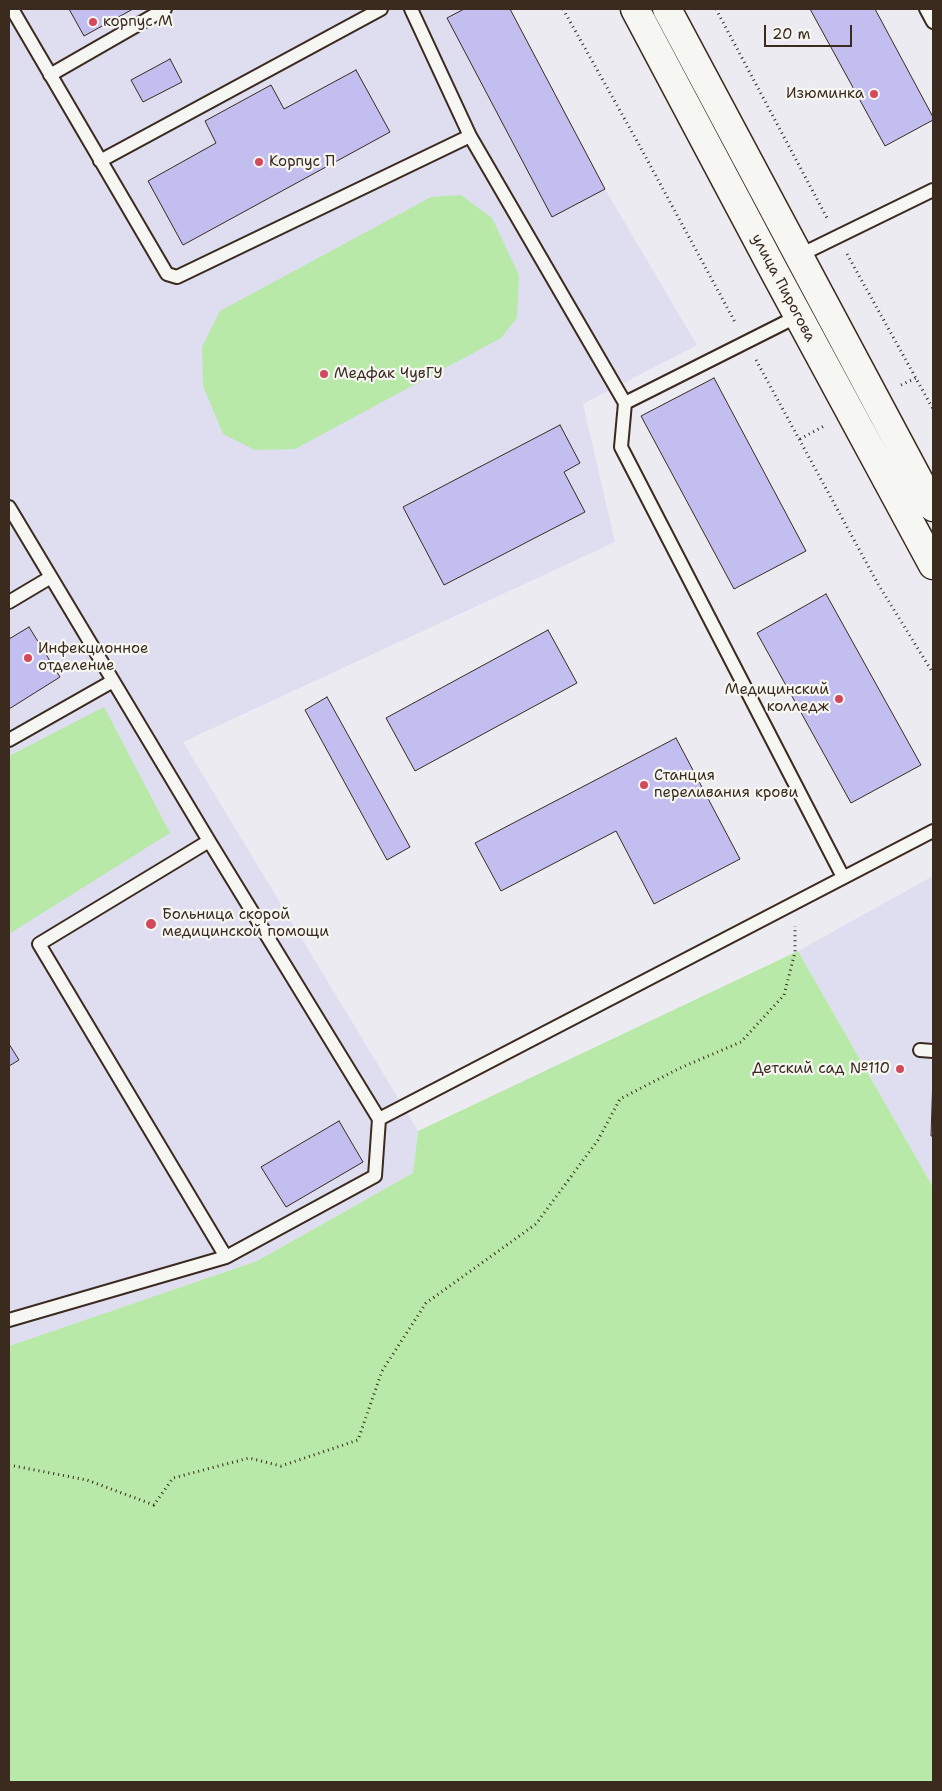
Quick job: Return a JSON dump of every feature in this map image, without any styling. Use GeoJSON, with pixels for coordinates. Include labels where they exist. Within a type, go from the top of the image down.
{"type":"FeatureCollection","features":[{"type":"Feature","properties":{"kind":"main road","name":"улица Пирогова"},"geometry":{"type":"LineString","coordinates":[[635,9],[933,565]]}},
{"type":"Feature","properties":{"kind":"main road","name":"улица Пирогова"},"geometry":{"type":"LineString","coordinates":[[667,9],[933,507]]}},
{"type":"Feature","properties":{"kind":"main road"},"geometry":{"type":"LineString","coordinates":[[773,269],[798,256]]}},
{"type":"Feature","properties":{"kind":"main road"},"geometry":{"type":"LineString","coordinates":[[798,316],[823,302]]}},
{"type":"Feature","properties":{"kind":"lane"},"geometry":{"type":"LineString","coordinates":[[12,9],[167,274],[177,277],[470,136]]}},
{"type":"Feature","properties":{"kind":"lane"},"geometry":{"type":"LineString","coordinates":[[50,75],[165,9]]}},
{"type":"Feature","properties":{"kind":"lane"},"geometry":{"type":"LineString","coordinates":[[100,161],[381,9]]}},
{"type":"Feature","properties":{"kind":"lane"},"geometry":{"type":"LineString","coordinates":[[411,9],[470,136],[625,402],[621,447],[843,877]]}},
{"type":"Feature","properties":{"kind":"lane"},"geometry":{"type":"LineString","coordinates":[[926,9],[933,22]]}},
{"type":"Feature","properties":{"kind":"lane"},"geometry":{"type":"LineString","coordinates":[[798,256],[933,190]]}},
{"type":"Feature","properties":{"kind":"lane"},"geometry":{"type":"LineString","coordinates":[[625,402],[798,316]]}},
{"type":"Feature","properties":{"kind":"lane"},"geometry":{"type":"LineString","coordinates":[[9,507],[209,841],[379,1118],[375,1176],[226,1257],[9,1320]]}},
{"type":"Feature","properties":{"kind":"lane"},"geometry":{"type":"LineString","coordinates":[[9,602],[51,577]]}},
{"type":"Feature","properties":{"kind":"lane"},"geometry":{"type":"LineString","coordinates":[[9,740],[113,681]]}},
{"type":"Feature","properties":{"kind":"lane"},"geometry":{"type":"LineString","coordinates":[[379,1118],[933,831]]}},
{"type":"Feature","properties":{"kind":"lane"},"geometry":{"type":"LineString","coordinates":[[209,841],[39,944],[226,1257]]}},
{"type":"Feature","properties":{"kind":"path"},"geometry":{"type":"LineString","coordinates":[[716,9],[837,236],[933,409]]}},
{"type":"Feature","properties":{"kind":"path"},"geometry":{"type":"LineString","coordinates":[[899,386],[916,378]]}},
{"type":"Feature","properties":{"kind":"path"},"geometry":{"type":"LineString","coordinates":[[800,439],[829,424]]}},
{"type":"Feature","properties":{"kind":"path"},"geometry":{"type":"LineString","coordinates":[[9,1465],[87,1480],[154,1505],[174,1478],[249,1458],[281,1466],[358,1440],[382,1371],[426,1303],[536,1224],[598,1140],[620,1099],[680,1068],[740,1042],[784,996],[795,952],[795,902]]}},
{"type":"Feature","properties":{"kind":"shaded area","name":"Медфак ЧувГУ"},"geometry":{"type":"Polygon","coordinates":[[[9,9],[510,9],[605,189],[697,345],[583,404],[615,542],[183,742],[418,1131],[413,1173],[257,1261],[9,1346],[9,9]]]}},
{"type":"Feature","properties":{"kind":"shaded area","name":"Детский сад №110"},"geometry":{"type":"Polygon","coordinates":[[[933,876],[933,1187],[798,951],[933,876]]]}},
{"type":"Feature","properties":{"kind":"green space"},"geometry":{"type":"Polygon","coordinates":[[[461,195],[492,218],[519,275],[517,318],[501,338],[295,449],[255,450],[223,434],[203,386],[202,347],[220,311],[431,197],[461,195]]]}},
{"type":"Feature","properties":{"kind":"green space"},"geometry":{"type":"Polygon","coordinates":[[[104,707],[170,833],[9,934],[9,756],[104,707]]]}},
{"type":"Feature","properties":{"kind":"green space"},"geometry":{"type":"Polygon","coordinates":[[[798,951],[933,1187],[933,1782],[9,1782],[9,1346],[257,1261],[413,1173],[418,1131],[798,951]]]}},
{"type":"Feature","properties":{"kind":"building","name":"корпус М"},"geometry":{"type":"Polygon","coordinates":[[[69,9],[133,9],[84,36],[69,9]]]}},
{"type":"Feature","properties":{"kind":"building"},"geometry":{"type":"Polygon","coordinates":[[[464,9],[510,9],[605,189],[552,217],[447,18],[464,9]]]}},
{"type":"Feature","properties":{"kind":"building"},"geometry":{"type":"Polygon","coordinates":[[[810,9],[875,9],[933,120],[885,146],[810,9]]]}},
{"type":"Feature","properties":{"kind":"building"},"geometry":{"type":"Polygon","coordinates":[[[170,59],[182,82],[143,102],[131,80],[170,59]]]}},
{"type":"Feature","properties":{"kind":"building","name":"Корпус П"},"geometry":{"type":"Polygon","coordinates":[[[356,70],[390,132],[183,245],[148,181],[216,143],[205,121],[271,85],[284,109],[356,70]]]}},
{"type":"Feature","properties":{"kind":"building"},"geometry":{"type":"Polygon","coordinates":[[[714,378],[806,551],[734,589],[641,416],[714,378]]]}},
{"type":"Feature","properties":{"kind":"building"},"geometry":{"type":"Polygon","coordinates":[[[560,425],[580,463],[564,472],[585,512],[444,585],[403,507],[560,425]]]}},
{"type":"Feature","properties":{"kind":"building","name":"Медицинский колледж"},"geometry":{"type":"Polygon","coordinates":[[[826,594],[921,765],[851,803],[757,633],[826,594]]]}},
{"type":"Feature","properties":{"kind":"building","name":"Инфекционное отделение"},"geometry":{"type":"Polygon","coordinates":[[[29,627],[60,677],[9,709],[9,639],[29,627]]]}},
{"type":"Feature","properties":{"kind":"building"},"geometry":{"type":"Polygon","coordinates":[[[548,630],[577,683],[415,771],[386,718],[548,630]]]}},
{"type":"Feature","properties":{"kind":"building"},"geometry":{"type":"Polygon","coordinates":[[[327,697],[410,847],[387,860],[305,710],[327,697]]]}},
{"type":"Feature","properties":{"kind":"building","name":"Станция переливания крови"},"geometry":{"type":"Polygon","coordinates":[[[676,738],[740,859],[654,904],[616,831],[501,891],[475,843],[676,738]]]}},
{"type":"Feature","properties":{"kind":"building"},"geometry":{"type":"Polygon","coordinates":[[[9,1044],[19,1060],[9,1066],[9,1044]]]}},
{"type":"Feature","properties":{"kind":"building"},"geometry":{"type":"Polygon","coordinates":[[[933,1076],[933,1136],[931,1136],[933,1076]]]}},
{"type":"Feature","properties":{"kind":"building"},"geometry":{"type":"Polygon","coordinates":[[[339,1121],[363,1162],[286,1207],[261,1167],[339,1121]]]}},
{"type":"Feature","properties":{"kind":"place","name":"корпус М"},"geometry":{"type":"Point","coordinates":[93,22]}},
{"type":"Feature","properties":{"kind":"place","name":"Изюминка"},"geometry":{"type":"Point","coordinates":[874,94]}},
{"type":"Feature","properties":{"kind":"place","name":"Корпус П"},"geometry":{"type":"Point","coordinates":[259,162]}},
{"type":"Feature","properties":{"kind":"place","name":"Медфак ЧувГУ"},"geometry":{"type":"Point","coordinates":[324,374]}},
{"type":"Feature","properties":{"kind":"place","name":"Инфекционное отделение"},"geometry":{"type":"Point","coordinates":[28,658]}},
{"type":"Feature","properties":{"kind":"place","name":"Медицинский колледж"},"geometry":{"type":"Point","coordinates":[839,699]}},
{"type":"Feature","properties":{"kind":"place","name":"Станция переливания крови"},"geometry":{"type":"Point","coordinates":[644,785]}},
{"type":"Feature","properties":{"kind":"place","name":"Больница скорой медицинской помощи"},"geometry":{"type":"Point","coordinates":[151,924]}},
{"type":"Feature","properties":{"kind":"place","name":"Детский сад №110"},"geometry":{"type":"Point","coordinates":[900,1069]}}]}
